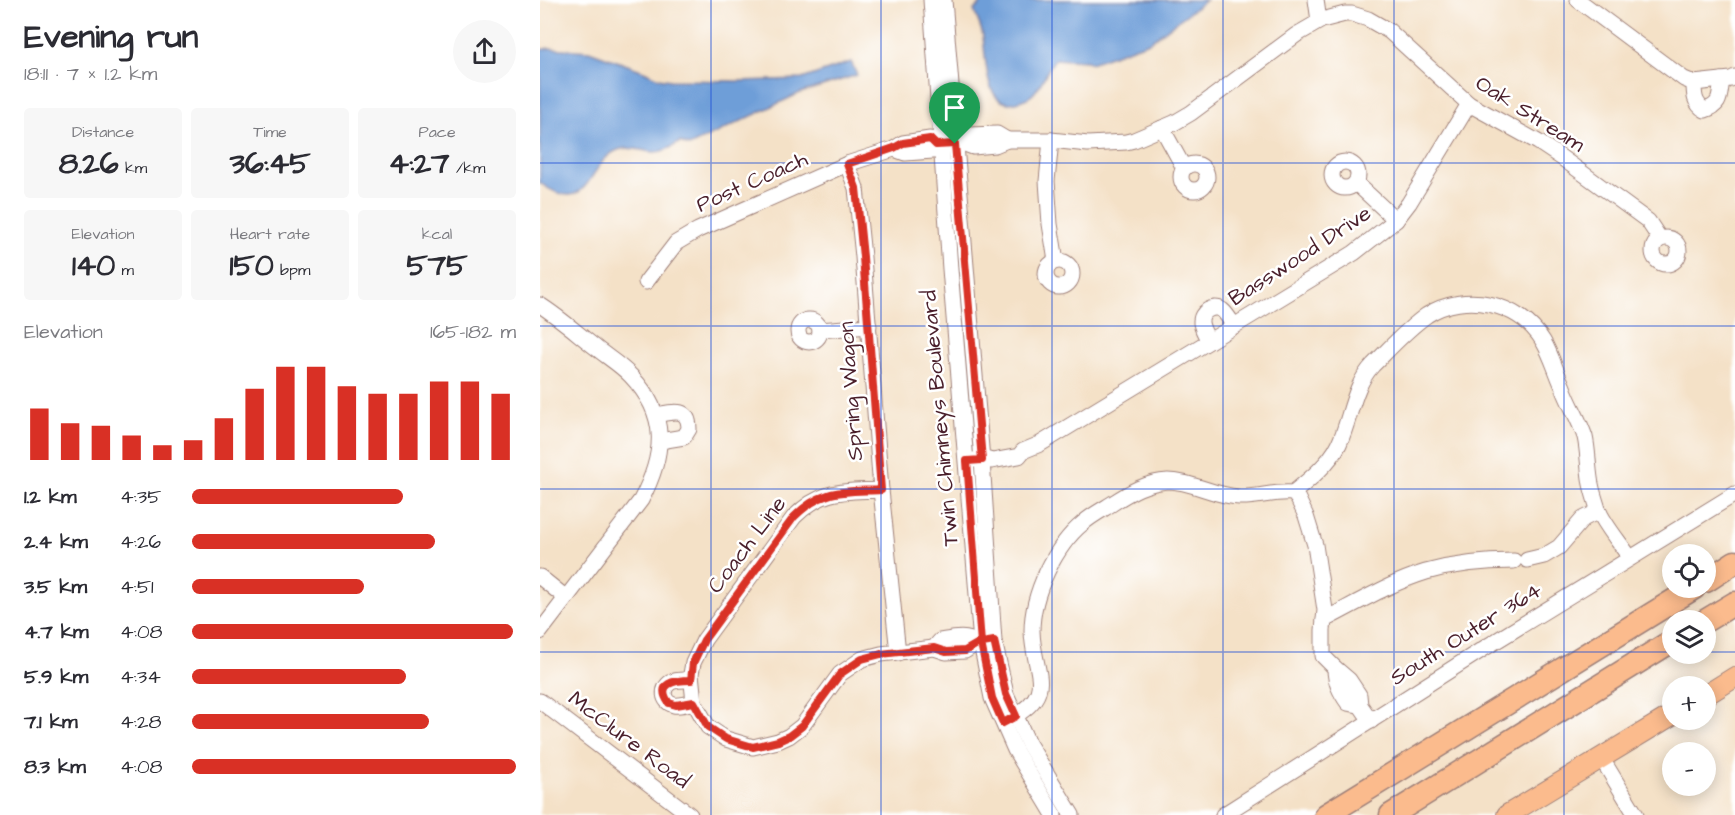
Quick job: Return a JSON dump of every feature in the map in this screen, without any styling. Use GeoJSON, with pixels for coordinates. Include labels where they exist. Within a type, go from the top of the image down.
{"type":"FeatureCollection","features":[{"type":"Feature","properties":{"kind":"highway"},"geometry":{"type":"LineString","coordinates":[[1716,574],[1735,562]]}},
{"type":"Feature","properties":{"kind":"highway"},"geometry":{"type":"LineString","coordinates":[[1326,815],[1678,598]]}},
{"type":"Feature","properties":{"kind":"highway"},"geometry":{"type":"LineString","coordinates":[[1716,614],[1735,603]]}},
{"type":"Feature","properties":{"kind":"highway"},"geometry":{"type":"LineString","coordinates":[[1391,815],[1662,647]]}},
{"type":"Feature","properties":{"kind":"main road"},"geometry":{"type":"LineString","coordinates":[[1716,689],[1735,677]]}},
{"type":"Feature","properties":{"kind":"main road"},"geometry":{"type":"LineString","coordinates":[[1507,815],[1662,721]]}},
{"type":"Feature","properties":{"kind":"street","name":"Twin Chimneys Boulevard"},"geometry":{"type":"LineString","coordinates":[[931,0],[948,144],[978,460],[984,642],[992,698],[1028,743],[1072,815]]}},
{"type":"Feature","properties":{"kind":"street","name":"Twin Chimneys Boulevard"},"geometry":{"type":"LineString","coordinates":[[944,0],[948,144]]}},
{"type":"Feature","properties":{"kind":"street"},"geometry":{"type":"LineString","coordinates":[[1316,0],[1319,21]]}},
{"type":"Feature","properties":{"kind":"street"},"geometry":{"type":"LineString","coordinates":[[1578,0],[1684,79],[1694,83],[1728,79]]}},
{"type":"Feature","properties":{"kind":"street","name":"Oak Stream"},"geometry":{"type":"LineString","coordinates":[[948,144],[970,135],[997,134],[1007,140],[1051,140],[1088,144],[1134,140],[1191,113],[1296,35],[1343,7],[1352,14],[1368,19],[1389,31],[1469,104],[1562,158],[1648,221],[1660,239]]}},
{"type":"Feature","properties":{"kind":"street"},"geometry":{"type":"LineString","coordinates":[[1694,83],[1696,104],[1705,110],[1714,107],[1718,102],[1728,79]]}},
{"type":"Feature","properties":{"kind":"street","name":"Basswood Drive"},"geometry":{"type":"LineString","coordinates":[[978,460],[992,461],[1019,456],[1023,451],[1041,444],[1354,253],[1396,220],[1409,203],[1469,104]]}},
{"type":"Feature","properties":{"kind":"street"},"geometry":{"type":"LineString","coordinates":[[1162,128],[1184,168]]}},
{"type":"Feature","properties":{"kind":"street"},"geometry":{"type":"LineString","coordinates":[[1051,140],[1047,181],[1050,224],[1056,261]]}},
{"type":"Feature","properties":{"kind":"street","name":"Post Coach"},"geometry":{"type":"LineString","coordinates":[[646,282],[676,243],[698,230],[847,164],[894,148],[905,153],[924,152],[933,151],[948,144]]}},
{"type":"Feature","properties":{"kind":"street","name":"Spring Wagon"},"geometry":{"type":"LineString","coordinates":[[847,164],[856,188],[881,490],[898,653]]}},
{"type":"Feature","properties":{"kind":"street"},"geometry":{"type":"LineString","coordinates":[[1356,183],[1396,220]]}},
{"type":"Feature","properties":{"kind":"street"},"geometry":{"type":"LineString","coordinates":[[1293,493],[1325,464],[1338,446],[1358,387],[1370,368],[1400,338],[1427,315],[1448,305],[1478,302],[1490,304],[1514,312],[1529,325],[1541,339],[1551,357],[1586,440],[1590,482],[1599,511],[1630,558]]}},
{"type":"Feature","properties":{"kind":"street"},"geometry":{"type":"LineString","coordinates":[[540,305],[631,375],[645,394],[656,416],[660,441],[656,465],[641,500],[540,632]]}},
{"type":"Feature","properties":{"kind":"street","name":"Basswood Drive"},"geometry":{"type":"LineString","coordinates":[[1209,341],[1201,322],[1206,310],[1220,308],[1234,326]]}},
{"type":"Feature","properties":{"kind":"street"},"geometry":{"type":"LineString","coordinates":[[820,330],[869,326]]}},
{"type":"Feature","properties":{"kind":"street"},"geometry":{"type":"LineString","coordinates":[[656,416],[679,412],[688,419],[689,429],[684,437],[660,441]]}},
{"type":"Feature","properties":{"kind":"street"},"geometry":{"type":"LineString","coordinates":[[1010,719],[1030,705],[1036,699],[1039,691],[1041,682],[1032,630],[1037,598],[1051,563],[1062,544],[1083,522],[1140,487],[1168,481],[1184,483],[1233,497],[1252,498],[1284,492],[1293,493],[1298,498],[1315,545],[1325,610],[1323,656],[1335,668],[1335,680],[1341,694],[1348,703],[1360,705],[1371,721]]}},
{"type":"Feature","properties":{"kind":"street","name":"Coach Line"},"geometry":{"type":"LineString","coordinates":[[881,490],[827,494],[813,500],[800,511],[704,640],[693,663],[691,680],[694,702],[708,727],[726,739],[753,747],[778,741],[802,726],[840,674],[862,659],[881,654],[934,648],[940,641],[964,638],[984,642]]}},
{"type":"Feature","properties":{"kind":"street","name":"South Outer 364"},"geometry":{"type":"LineString","coordinates":[[1223,815],[1483,649],[1735,494]]}},
{"type":"Feature","properties":{"kind":"street"},"geometry":{"type":"LineString","coordinates":[[1324,620],[1389,586],[1424,573],[1480,561],[1521,560],[1544,556],[1559,547],[1583,519],[1599,511]]}},
{"type":"Feature","properties":{"kind":"street"},"geometry":{"type":"LineString","coordinates":[[540,577],[566,597]]}},
{"type":"Feature","properties":{"kind":"street"},"geometry":{"type":"LineString","coordinates":[[691,680],[672,681],[665,687],[664,694],[666,700],[672,704],[682,705],[694,702]]}},
{"type":"Feature","properties":{"kind":"street","name":"McClure Road"},"geometry":{"type":"LineString","coordinates":[[540,701],[690,815]]}},
{"type":"Feature","properties":{"kind":"street","name":"Twin Chimneys Boulevard"},"geometry":{"type":"LineString","coordinates":[[1010,719],[1015,750],[1054,815]]}},
{"type":"Feature","properties":{"kind":"street"},"geometry":{"type":"LineString","coordinates":[[1602,759],[1636,815]]}},
{"type":"Feature","properties":{"kind":"water"},"geometry":{"type":"Polygon","coordinates":[[[982,0],[1206,0],[1149,42],[1091,63],[1055,59],[1031,96],[1016,102],[1005,102],[997,98],[988,78],[982,32],[974,10],[982,0]]]}},
{"type":"Feature","properties":{"kind":"water"},"geometry":{"type":"Polygon","coordinates":[[[549,48],[589,51],[659,78],[671,80],[802,79],[851,62],[857,75],[800,93],[689,146],[680,142],[665,150],[654,152],[630,148],[621,149],[601,163],[580,191],[570,195],[557,193],[540,183],[540,50],[549,48]]]}},
{"type":"Feature","properties":{"kind":"route"},"geometry":{"type":"LineString","coordinates":[[955,144],[936,145],[930,139],[903,143],[847,164],[856,188],[881,490],[827,494],[805,505],[704,640],[693,663],[691,680],[672,681],[665,687],[664,694],[669,703],[682,705],[694,702],[708,727],[726,739],[753,747],[789,736],[802,726],[840,674],[862,659],[881,654],[934,648],[946,652],[965,651],[977,644],[981,643],[994,641],[1006,694],[1016,716],[1003,723],[992,698],[981,643],[967,461],[982,460],[955,144]]}}]}
